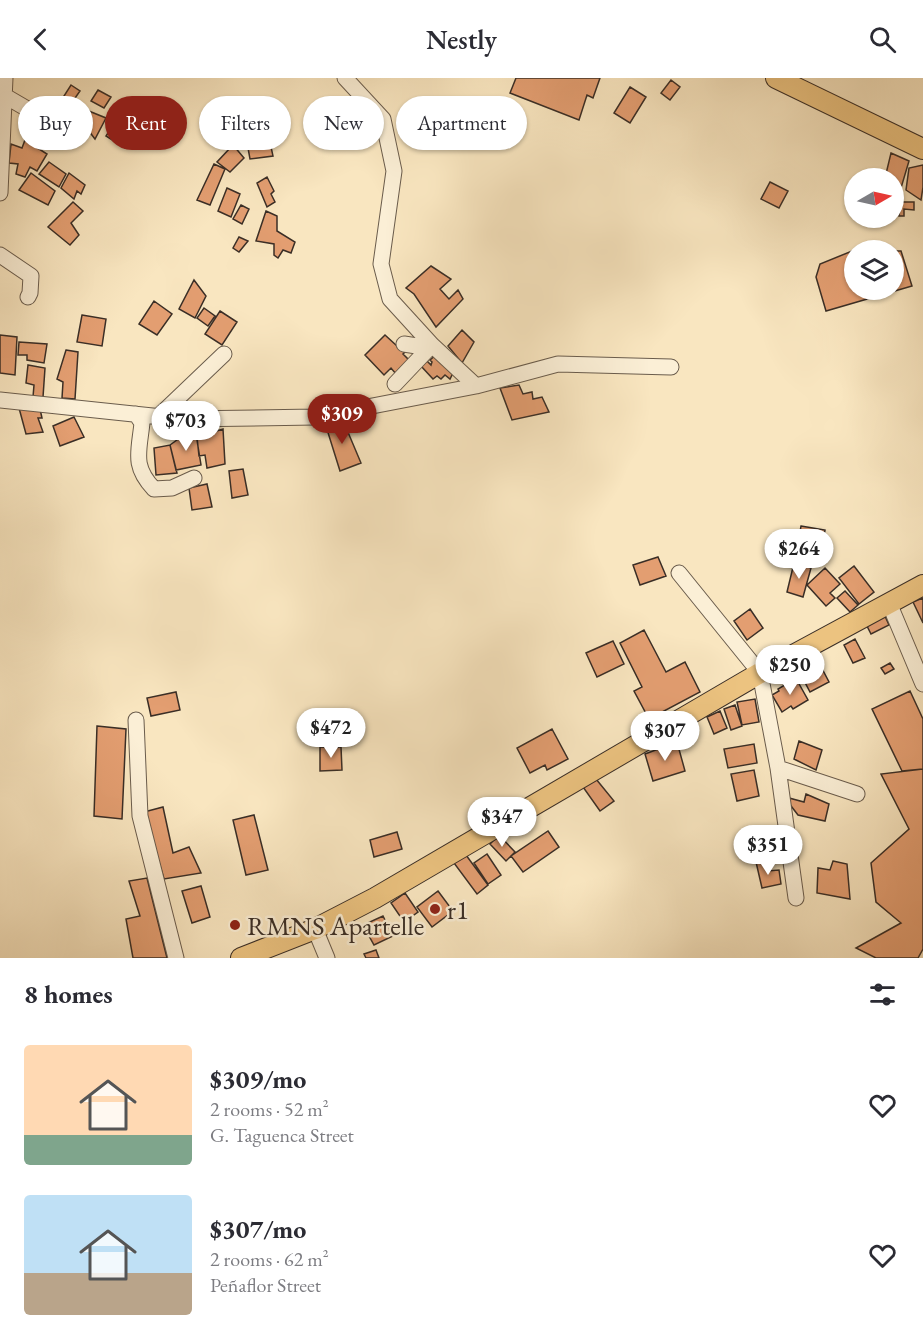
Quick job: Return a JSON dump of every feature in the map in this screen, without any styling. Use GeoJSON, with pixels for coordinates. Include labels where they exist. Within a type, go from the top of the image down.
{"type":"FeatureCollection","features":[{"type":"Feature","properties":{"kind":"main road"},"geometry":{"type":"LineString","coordinates":[[776,78],[923,149]]}},
{"type":"Feature","properties":{"kind":"main road"},"geometry":{"type":"LineString","coordinates":[[241,958],[315,929],[375,898],[760,673],[923,585]]}},
{"type":"Feature","properties":{"kind":"street"},"geometry":{"type":"LineString","coordinates":[[0,193],[5,78]]}},
{"type":"Feature","properties":{"kind":"street"},"geometry":{"type":"LineString","coordinates":[[345,78],[383,119],[394,171],[381,264],[390,299],[429,348],[476,386]]}},
{"type":"Feature","properties":{"kind":"street"},"geometry":{"type":"LineString","coordinates":[[5,96],[18,104]]}},
{"type":"Feature","properties":{"kind":"street"},"geometry":{"type":"LineString","coordinates":[[0,255],[31,276],[28,297]]}},
{"type":"Feature","properties":{"kind":"street"},"geometry":{"type":"LineString","coordinates":[[404,344],[429,348]]}},
{"type":"Feature","properties":{"kind":"street"},"geometry":{"type":"LineString","coordinates":[[395,384],[429,348]]}},
{"type":"Feature","properties":{"kind":"street"},"geometry":{"type":"LineString","coordinates":[[158,417],[224,354]]}},
{"type":"Feature","properties":{"kind":"street"},"geometry":{"type":"LineString","coordinates":[[0,400],[181,419],[315,417],[476,386],[558,364],[670,367]]}},
{"type":"Feature","properties":{"kind":"street"},"geometry":{"type":"LineString","coordinates":[[136,414],[142,423],[138,463],[144,479],[154,489],[172,488],[194,478]]}},
{"type":"Feature","properties":{"kind":"street"},"geometry":{"type":"LineString","coordinates":[[679,573],[760,673],[778,768],[796,898]]}},
{"type":"Feature","properties":{"kind":"street"},"geometry":{"type":"LineString","coordinates":[[889,603],[923,684]]}},
{"type":"Feature","properties":{"kind":"street"},"geometry":{"type":"LineString","coordinates":[[136,720],[140,816],[176,958]]}},
{"type":"Feature","properties":{"kind":"street"},"geometry":{"type":"LineString","coordinates":[[778,768],[857,794]]}},
{"type":"Feature","properties":{"kind":"street"},"geometry":{"type":"LineString","coordinates":[[315,929],[327,958]]}},
{"type":"Feature","properties":{"kind":"building"},"geometry":{"type":"Polygon","coordinates":[[[516,78],[600,78],[593,98],[587,95],[579,120],[527,100],[527,96],[510,93],[516,78]]]}},
{"type":"Feature","properties":{"kind":"building"},"geometry":{"type":"Polygon","coordinates":[[[671,80],[680,87],[670,100],[661,93],[671,80]]]}},
{"type":"Feature","properties":{"kind":"building"},"geometry":{"type":"Polygon","coordinates":[[[71,85],[80,91],[76,96],[64,96],[71,85]]]}},
{"type":"Feature","properties":{"kind":"building"},"geometry":{"type":"Polygon","coordinates":[[[630,87],[646,97],[630,123],[614,113],[630,87]]]}},
{"type":"Feature","properties":{"kind":"building"},"geometry":{"type":"Polygon","coordinates":[[[98,90],[109,96],[105,96],[104,108],[93,102],[98,90]]]}},
{"type":"Feature","properties":{"kind":"building"},"geometry":{"type":"Polygon","coordinates":[[[93,113],[105,118],[95,139],[93,136],[93,113]]]}},
{"type":"Feature","properties":{"kind":"building"},"geometry":{"type":"Polygon","coordinates":[[[11,144],[18,147],[18,150],[41,150],[47,154],[37,171],[30,167],[25,177],[16,174],[18,164],[9,163],[11,144]]]}},
{"type":"Feature","properties":{"kind":"building"},"geometry":{"type":"Polygon","coordinates":[[[228,150],[237,150],[244,158],[230,172],[217,162],[228,150]]]}},
{"type":"Feature","properties":{"kind":"building"},"geometry":{"type":"Polygon","coordinates":[[[248,150],[272,150],[273,156],[250,159],[248,150]]]}},
{"type":"Feature","properties":{"kind":"building"},"geometry":{"type":"Polygon","coordinates":[[[891,153],[909,161],[904,178],[904,168],[887,168],[891,153]]]}},
{"type":"Feature","properties":{"kind":"building"},"geometry":{"type":"Polygon","coordinates":[[[49,162],[66,174],[59,187],[39,174],[49,162]]]}},
{"type":"Feature","properties":{"kind":"building"},"geometry":{"type":"Polygon","coordinates":[[[214,164],[225,169],[210,205],[197,200],[214,164]]]}},
{"type":"Feature","properties":{"kind":"building"},"geometry":{"type":"Polygon","coordinates":[[[923,165],[921,200],[906,190],[909,168],[923,165]]]}},
{"type":"Feature","properties":{"kind":"building"},"geometry":{"type":"Polygon","coordinates":[[[31,173],[55,191],[48,205],[19,190],[31,173]]]}},
{"type":"Feature","properties":{"kind":"building"},"geometry":{"type":"Polygon","coordinates":[[[69,173],[85,185],[81,194],[77,191],[74,199],[61,188],[69,173]]]}},
{"type":"Feature","properties":{"kind":"building"},"geometry":{"type":"Polygon","coordinates":[[[267,177],[274,191],[271,194],[275,202],[267,207],[257,183],[267,177]]]}},
{"type":"Feature","properties":{"kind":"building"},"geometry":{"type":"Polygon","coordinates":[[[770,182],[788,191],[779,208],[761,199],[770,182]]]}},
{"type":"Feature","properties":{"kind":"building"},"geometry":{"type":"Polygon","coordinates":[[[227,188],[240,194],[231,217],[218,211],[227,188]]]}},
{"type":"Feature","properties":{"kind":"building"},"geometry":{"type":"Polygon","coordinates":[[[73,202],[83,211],[71,223],[79,235],[70,245],[48,227],[73,202]]]}},
{"type":"Feature","properties":{"kind":"building"},"geometry":{"type":"Polygon","coordinates":[[[904,202],[914,202],[914,210],[904,209],[904,202]]]}},
{"type":"Feature","properties":{"kind":"building"},"geometry":{"type":"Polygon","coordinates":[[[241,205],[249,209],[242,224],[233,219],[241,205]]]}},
{"type":"Feature","properties":{"kind":"building"},"geometry":{"type":"Polygon","coordinates":[[[266,211],[277,216],[277,231],[295,242],[291,253],[283,250],[278,258],[274,255],[274,244],[256,241],[266,211]]]}},
{"type":"Feature","properties":{"kind":"building"},"geometry":{"type":"Polygon","coordinates":[[[239,237],[248,241],[239,252],[233,248],[239,237]]]}},
{"type":"Feature","properties":{"kind":"building"},"geometry":{"type":"Polygon","coordinates":[[[844,254],[844,300],[864,300],[826,311],[816,277],[820,264],[844,254]]]}},
{"type":"Feature","properties":{"kind":"building"},"geometry":{"type":"Polygon","coordinates":[[[904,261],[912,286],[904,288],[904,261]]]}},
{"type":"Feature","properties":{"kind":"building"},"geometry":{"type":"Polygon","coordinates":[[[431,266],[451,279],[440,289],[449,299],[458,290],[463,299],[436,327],[414,294],[406,288],[431,266]]]}},
{"type":"Feature","properties":{"kind":"building"},"geometry":{"type":"Polygon","coordinates":[[[194,280],[206,296],[195,318],[179,309],[194,280]]]}},
{"type":"Feature","properties":{"kind":"building"},"geometry":{"type":"Polygon","coordinates":[[[154,301],[172,314],[157,335],[139,324],[154,301]]]}},
{"type":"Feature","properties":{"kind":"building"},"geometry":{"type":"Polygon","coordinates":[[[204,308],[215,316],[208,326],[197,318],[204,308]]]}},
{"type":"Feature","properties":{"kind":"building"},"geometry":{"type":"Polygon","coordinates":[[[220,311],[237,322],[222,345],[205,334],[220,311]]]}},
{"type":"Feature","properties":{"kind":"building"},"geometry":{"type":"Polygon","coordinates":[[[82,315],[106,319],[102,346],[77,342],[82,315]]]}},
{"type":"Feature","properties":{"kind":"building"},"geometry":{"type":"Polygon","coordinates":[[[462,330],[474,342],[462,363],[448,346],[462,330]]]}},
{"type":"Feature","properties":{"kind":"building"},"geometry":{"type":"Polygon","coordinates":[[[0,335],[17,337],[15,375],[0,373],[0,335]]]}},
{"type":"Feature","properties":{"kind":"building"},"geometry":{"type":"Polygon","coordinates":[[[385,335],[406,351],[403,354],[410,361],[396,374],[391,368],[384,375],[365,355],[385,335]]]}},
{"type":"Feature","properties":{"kind":"building"},"geometry":{"type":"Polygon","coordinates":[[[19,342],[47,344],[44,363],[27,360],[27,355],[18,355],[19,342]]]}},
{"type":"Feature","properties":{"kind":"building"},"geometry":{"type":"Polygon","coordinates":[[[66,350],[78,352],[75,399],[62,398],[63,382],[57,379],[66,350]]]}},
{"type":"Feature","properties":{"kind":"building"},"geometry":{"type":"Polygon","coordinates":[[[436,355],[454,371],[450,379],[445,375],[441,379],[437,376],[433,379],[421,366],[427,361],[431,365],[430,360],[436,355]]]}},
{"type":"Feature","properties":{"kind":"building"},"geometry":{"type":"Polygon","coordinates":[[[28,365],[45,368],[43,397],[33,397],[34,385],[26,383],[28,365]]]}},
{"type":"Feature","properties":{"kind":"building"},"geometry":{"type":"Polygon","coordinates":[[[519,385],[523,394],[532,392],[533,399],[542,397],[549,412],[512,420],[500,388],[519,385]]]}},
{"type":"Feature","properties":{"kind":"building"},"geometry":{"type":"Polygon","coordinates":[[[19,408],[40,409],[42,418],[38,418],[43,432],[26,434],[19,408]]]}},
{"type":"Feature","properties":{"kind":"building"},"geometry":{"type":"Polygon","coordinates":[[[74,417],[84,437],[60,446],[53,426],[74,417]]]}},
{"type":"Feature","properties":{"kind":"building"},"geometry":{"type":"Polygon","coordinates":[[[342,418],[361,463],[340,471],[325,423],[342,418]]]}},
{"type":"Feature","properties":{"kind":"building"},"geometry":{"type":"Polygon","coordinates":[[[223,429],[225,464],[207,468],[205,455],[199,456],[197,437],[223,429]]]}},
{"type":"Feature","properties":{"kind":"building"},"geometry":{"type":"Polygon","coordinates":[[[196,434],[201,465],[176,470],[170,445],[184,435],[196,434]]]}},
{"type":"Feature","properties":{"kind":"building"},"geometry":{"type":"Polygon","coordinates":[[[170,445],[177,473],[156,475],[154,448],[170,445]]]}},
{"type":"Feature","properties":{"kind":"building"},"geometry":{"type":"Polygon","coordinates":[[[243,469],[248,495],[232,498],[229,471],[243,469]]]}},
{"type":"Feature","properties":{"kind":"building"},"geometry":{"type":"Polygon","coordinates":[[[207,484],[212,507],[192,510],[189,488],[207,484]]]}},
{"type":"Feature","properties":{"kind":"building"},"geometry":{"type":"Polygon","coordinates":[[[801,526],[825,530],[822,548],[798,544],[801,526]]]}},
{"type":"Feature","properties":{"kind":"building"},"geometry":{"type":"Polygon","coordinates":[[[658,557],[666,576],[640,585],[633,565],[658,557]]]}},
{"type":"Feature","properties":{"kind":"building"},"geometry":{"type":"Polygon","coordinates":[[[794,563],[811,568],[803,597],[787,592],[794,563]]]}},
{"type":"Feature","properties":{"kind":"building"},"geometry":{"type":"Polygon","coordinates":[[[854,566],[874,592],[859,604],[839,578],[854,566]]]}},
{"type":"Feature","properties":{"kind":"building"},"geometry":{"type":"Polygon","coordinates":[[[825,568],[840,584],[830,593],[835,598],[826,606],[807,585],[825,568]]]}},
{"type":"Feature","properties":{"kind":"building"},"geometry":{"type":"Polygon","coordinates":[[[845,591],[858,605],[850,612],[837,598],[845,591]]]}},
{"type":"Feature","properties":{"kind":"building"},"geometry":{"type":"Polygon","coordinates":[[[923,598],[923,623],[913,602],[923,598]]]}},
{"type":"Feature","properties":{"kind":"building"},"geometry":{"type":"Polygon","coordinates":[[[750,609],[763,628],[747,640],[734,621],[750,609]]]}},
{"type":"Feature","properties":{"kind":"building"},"geometry":{"type":"Polygon","coordinates":[[[884,614],[889,625],[871,634],[866,624],[884,614]]]}},
{"type":"Feature","properties":{"kind":"building"},"geometry":{"type":"Polygon","coordinates":[[[644,630],[666,672],[685,662],[700,692],[649,719],[634,691],[642,687],[620,643],[644,630]]]}},
{"type":"Feature","properties":{"kind":"building"},"geometry":{"type":"Polygon","coordinates":[[[855,639],[865,658],[853,663],[844,645],[855,639]]]}},
{"type":"Feature","properties":{"kind":"building"},"geometry":{"type":"Polygon","coordinates":[[[613,641],[624,664],[597,677],[586,653],[613,641]]]}},
{"type":"Feature","properties":{"kind":"building"},"geometry":{"type":"Polygon","coordinates":[[[818,661],[829,682],[810,692],[799,671],[818,661]]]}},
{"type":"Feature","properties":{"kind":"building"},"geometry":{"type":"Polygon","coordinates":[[[890,663],[894,669],[885,674],[881,668],[890,663]]]}},
{"type":"Feature","properties":{"kind":"building"},"geometry":{"type":"Polygon","coordinates":[[[793,680],[795,684],[798,682],[808,700],[793,709],[791,706],[782,712],[772,695],[793,680]]]}},
{"type":"Feature","properties":{"kind":"building"},"geometry":{"type":"Polygon","coordinates":[[[910,691],[923,719],[923,769],[902,771],[872,709],[910,691]]]}},
{"type":"Feature","properties":{"kind":"building"},"geometry":{"type":"Polygon","coordinates":[[[176,692],[180,710],[151,716],[147,698],[176,692]]]}},
{"type":"Feature","properties":{"kind":"building"},"geometry":{"type":"Polygon","coordinates":[[[755,699],[759,722],[742,725],[737,702],[755,699]]]}},
{"type":"Feature","properties":{"kind":"building"},"geometry":{"type":"Polygon","coordinates":[[[735,705],[742,726],[731,730],[724,709],[735,705]]]}},
{"type":"Feature","properties":{"kind":"building"},"geometry":{"type":"Polygon","coordinates":[[[720,711],[727,728],[714,734],[707,717],[720,711]]]}},
{"type":"Feature","properties":{"kind":"building"},"geometry":{"type":"Polygon","coordinates":[[[97,726],[126,729],[122,819],[94,816],[97,726]]]}},
{"type":"Feature","properties":{"kind":"building"},"geometry":{"type":"Polygon","coordinates":[[[552,729],[568,759],[547,770],[545,765],[530,773],[517,748],[552,729]]]}},
{"type":"Feature","properties":{"kind":"building"},"geometry":{"type":"Polygon","coordinates":[[[799,741],[822,750],[816,770],[794,759],[799,741]]]}},
{"type":"Feature","properties":{"kind":"building"},"geometry":{"type":"Polygon","coordinates":[[[677,742],[685,771],[653,781],[645,754],[677,742]]]}},
{"type":"Feature","properties":{"kind":"building"},"geometry":{"type":"Polygon","coordinates":[[[754,744],[757,763],[728,768],[724,749],[754,744]]]}},
{"type":"Feature","properties":{"kind":"building"},"geometry":{"type":"Polygon","coordinates":[[[320,747],[341,747],[342,770],[320,771],[320,747]]]}},
{"type":"Feature","properties":{"kind":"building"},"geometry":{"type":"Polygon","coordinates":[[[923,769],[923,949],[918,958],[876,958],[856,948],[901,923],[876,902],[871,863],[909,829],[881,774],[923,769]]]}},
{"type":"Feature","properties":{"kind":"building"},"geometry":{"type":"Polygon","coordinates":[[[754,770],[759,796],[737,801],[731,774],[754,770]]]}},
{"type":"Feature","properties":{"kind":"building"},"geometry":{"type":"Polygon","coordinates":[[[596,779],[614,801],[600,811],[583,787],[596,779]]]}},
{"type":"Feature","properties":{"kind":"building"},"geometry":{"type":"Polygon","coordinates":[[[806,794],[829,804],[825,821],[798,815],[788,802],[789,798],[804,802],[806,794]]]}},
{"type":"Feature","properties":{"kind":"building"},"geometry":{"type":"Polygon","coordinates":[[[163,807],[173,853],[189,847],[201,873],[164,879],[144,812],[163,807]]]}},
{"type":"Feature","properties":{"kind":"building"},"geometry":{"type":"Polygon","coordinates":[[[254,815],[268,870],[246,875],[233,820],[254,815]]]}},
{"type":"Feature","properties":{"kind":"building"},"geometry":{"type":"Polygon","coordinates":[[[548,831],[559,847],[523,872],[511,856],[548,831]]]}},
{"type":"Feature","properties":{"kind":"building"},"geometry":{"type":"Polygon","coordinates":[[[397,832],[402,849],[374,857],[370,840],[397,832]]]}},
{"type":"Feature","properties":{"kind":"building"},"geometry":{"type":"Polygon","coordinates":[[[499,835],[515,852],[506,861],[490,844],[499,835]]]}},
{"type":"Feature","properties":{"kind":"building"},"geometry":{"type":"Polygon","coordinates":[[[487,854],[501,875],[488,884],[474,863],[487,854]]]}},
{"type":"Feature","properties":{"kind":"building"},"geometry":{"type":"Polygon","coordinates":[[[466,855],[488,885],[477,894],[454,863],[466,855]]]}},
{"type":"Feature","properties":{"kind":"building"},"geometry":{"type":"Polygon","coordinates":[[[763,860],[767,871],[779,870],[781,884],[762,888],[756,862],[763,860]]]}},
{"type":"Feature","properties":{"kind":"building"},"geometry":{"type":"Polygon","coordinates":[[[833,861],[847,864],[850,899],[817,893],[818,868],[830,870],[833,861]]]}},
{"type":"Feature","properties":{"kind":"building"},"geometry":{"type":"Polygon","coordinates":[[[147,878],[167,958],[133,958],[126,919],[140,916],[129,881],[147,878]]]}},
{"type":"Feature","properties":{"kind":"building"},"geometry":{"type":"Polygon","coordinates":[[[201,886],[210,917],[192,923],[182,891],[201,886]]]}},
{"type":"Feature","properties":{"kind":"building","name":"r1"},"geometry":{"type":"Polygon","coordinates":[[[438,891],[453,911],[432,927],[417,907],[438,891]]]}},
{"type":"Feature","properties":{"kind":"building"},"geometry":{"type":"Polygon","coordinates":[[[405,893],[418,912],[404,922],[391,903],[405,893]]]}},
{"type":"Feature","properties":{"kind":"building"},"geometry":{"type":"Polygon","coordinates":[[[383,916],[393,936],[374,945],[363,925],[383,916]]]}},
{"type":"Feature","properties":{"kind":"building"},"geometry":{"type":"Polygon","coordinates":[[[376,950],[379,958],[366,958],[364,954],[376,950]]]}},
{"type":"Feature","properties":{"kind":"place","name":"r1"},"geometry":{"type":"Point","coordinates":[435,909]}},
{"type":"Feature","properties":{"kind":"place","name":"RMNS Apartelle"},"geometry":{"type":"Point","coordinates":[235,925]}}]}
